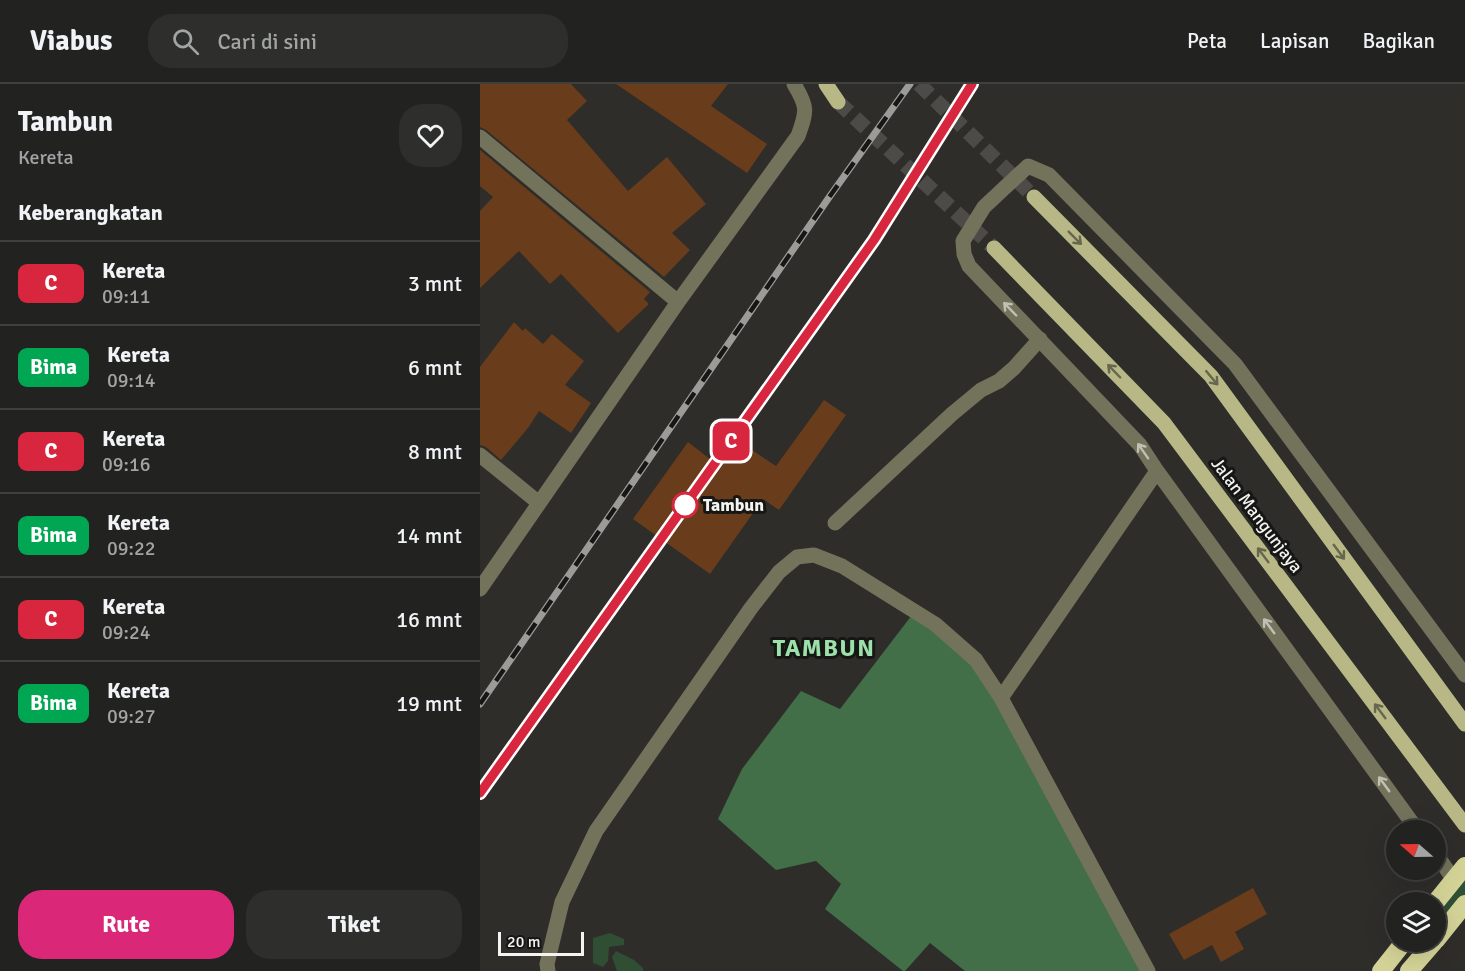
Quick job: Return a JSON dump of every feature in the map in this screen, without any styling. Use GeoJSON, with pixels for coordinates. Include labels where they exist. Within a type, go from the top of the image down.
{"type":"FeatureCollection","features":[{"type":"Feature","properties":{"kind":"highway"},"geometry":{"type":"LineString","coordinates":[[1444,892],[1459,873]]}},
{"type":"Feature","properties":{"kind":"highway"},"geometry":{"type":"LineString","coordinates":[[1446,927],[1465,904]]}},
{"type":"Feature","properties":{"kind":"highway"},"geometry":{"type":"LineString","coordinates":[[1381,971],[1396,952]]}},
{"type":"Feature","properties":{"kind":"highway"},"geometry":{"type":"LineString","coordinates":[[1409,971],[1425,952]]}},
{"type":"Feature","properties":{"kind":"main road"},"geometry":{"type":"LineString","coordinates":[[826,84],[838,102]]}},
{"type":"Feature","properties":{"kind":"main road"},"geometry":{"type":"LineString","coordinates":[[1034,197],[1211,376],[1465,724]]}},
{"type":"Feature","properties":{"kind":"main road","name":"Jalan Mangunjaya"},"geometry":{"type":"LineString","coordinates":[[994,248],[1164,423],[1465,825]]}},
{"type":"Feature","properties":{"kind":"street"},"geometry":{"type":"LineString","coordinates":[[480,589],[678,302],[798,136],[804,120],[804,101],[794,84]]}},
{"type":"Feature","properties":{"kind":"street"},"geometry":{"type":"LineString","coordinates":[[480,137],[678,302]]}},
{"type":"Feature","properties":{"kind":"street"},"geometry":{"type":"LineString","coordinates":[[1410,820],[1140,445],[969,266],[964,254],[963,242],[984,207],[1028,166],[1049,175],[1234,364],[1465,675]]}},
{"type":"Feature","properties":{"kind":"street"},"geometry":{"type":"LineString","coordinates":[[835,523],[952,414],[981,390],[999,381],[1014,368],[1040,339]]}},
{"type":"Feature","properties":{"kind":"street"},"geometry":{"type":"LineString","coordinates":[[480,455],[539,503]]}},
{"type":"Feature","properties":{"kind":"street"},"geometry":{"type":"LineString","coordinates":[[1001,698],[1157,471]]}},
{"type":"Feature","properties":{"kind":"street"},"geometry":{"type":"LineString","coordinates":[[548,971],[547,964],[562,902],[596,831],[751,608],[779,572],[797,557],[814,555],[842,566],[935,624],[976,660],[1001,698],[1148,971]]}},
{"type":"Feature","properties":{"kind":"street"},"geometry":{"type":"LineString","coordinates":[[1446,862],[1459,873]]}},
{"type":"Feature","properties":{"kind":"green space"},"geometry":{"type":"Polygon","coordinates":[[[915,611],[976,660],[1148,971],[965,971],[930,943],[903,971],[825,909],[841,884],[816,861],[776,870],[718,819],[742,769],[801,691],[840,709],[915,611]]]}},
{"type":"Feature","properties":{"kind":"green space"},"geometry":{"type":"Polygon","coordinates":[[[1465,866],[1465,904],[1446,928],[1446,892],[1444,892],[1465,866]]]}},
{"type":"Feature","properties":{"kind":"green space"},"geometry":{"type":"Polygon","coordinates":[[[610,933],[624,939],[624,945],[609,947],[608,961],[603,967],[593,963],[593,938],[610,933]]]}},
{"type":"Feature","properties":{"kind":"green space"},"geometry":{"type":"Polygon","coordinates":[[[616,951],[634,960],[643,968],[643,971],[617,971],[612,957],[616,951]]]}},
{"type":"Feature","properties":{"kind":"building"},"geometry":{"type":"Polygon","coordinates":[[[480,84],[571,84],[587,101],[567,120],[628,191],[667,157],[706,204],[672,233],[690,250],[664,277],[480,127],[480,84]]]}},
{"type":"Feature","properties":{"kind":"building"},"geometry":{"type":"Polygon","coordinates":[[[616,84],[728,84],[711,106],[767,144],[747,173],[616,84]]]}},
{"type":"Feature","properties":{"kind":"building"},"geometry":{"type":"Polygon","coordinates":[[[480,150],[650,292],[644,299],[649,304],[618,333],[561,274],[550,284],[519,251],[480,288],[480,211],[493,197],[480,186],[480,150]]]}},
{"type":"Feature","properties":{"kind":"building"},"geometry":{"type":"Polygon","coordinates":[[[514,322],[523,331],[525,328],[543,344],[552,334],[584,361],[565,385],[591,403],[571,433],[539,411],[501,460],[486,447],[480,445],[480,367],[514,322]]]}},
{"type":"Feature","properties":{"kind":"building"},"geometry":{"type":"Polygon","coordinates":[[[824,400],[846,415],[779,510],[763,499],[710,574],[633,519],[688,442],[710,459],[731,436],[776,466],[824,400]]]}},
{"type":"Feature","properties":{"kind":"building"},"geometry":{"type":"Polygon","coordinates":[[[1253,888],[1267,914],[1235,932],[1244,949],[1221,962],[1212,945],[1184,960],[1169,934],[1253,888]]]}},
{"type":"Feature","properties":{"kind":"tunnel"},"geometry":{"type":"LineString","coordinates":[[919,84],[1034,197]]}},
{"type":"Feature","properties":{"kind":"tunnel"},"geometry":{"type":"LineString","coordinates":[[838,102],[994,248]]}},
{"type":"Feature","properties":{"kind":"railway"},"geometry":{"type":"LineString","coordinates":[[480,704],[830,196],[910,84]]}},
{"type":"Feature","properties":{"kind":"railway"},"geometry":{"type":"LineString","coordinates":[[480,793],[874,240],[972,84]]}},
{"type":"Feature","properties":{"kind":"train","name":"C"},"geometry":{"type":"LineString","coordinates":[[480,793],[874,240],[972,84]]}},
{"type":"Feature","properties":{"kind":"place","name":"Tambun"},"geometry":{"type":"Point","coordinates":[685,505]}},
{"type":"Feature","properties":{"kind":"district","name":"TAMBUN"},"geometry":{"type":"Point","coordinates":[824,648]}}]}
